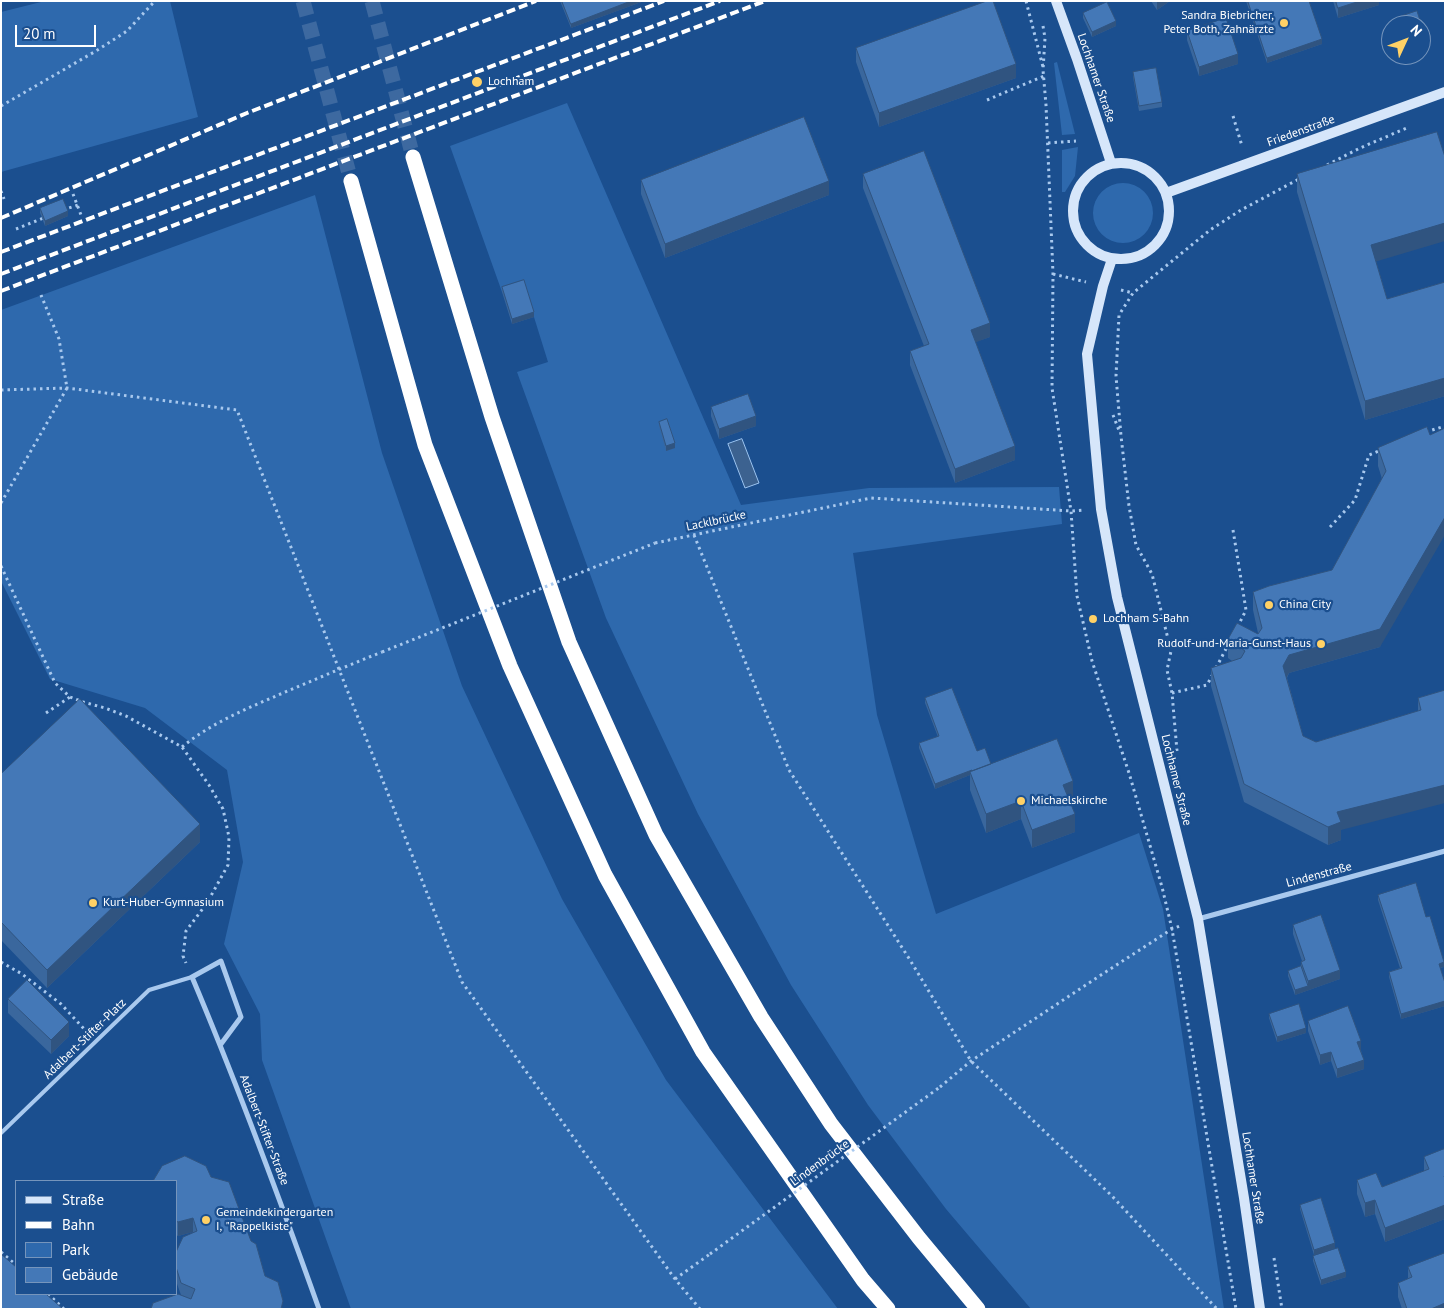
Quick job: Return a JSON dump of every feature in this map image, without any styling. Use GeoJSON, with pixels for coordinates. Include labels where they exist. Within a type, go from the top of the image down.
{"type":"FeatureCollection","features":[{"type":"Feature","properties":{"kind":"highway"},"geometry":{"type":"LineString","coordinates":[[413,157],[492,416],[569,642],[656,835],[761,1017],[831,1124],[919,1238],[978,1309]]}},
{"type":"Feature","properties":{"kind":"highway"},"geometry":{"type":"LineString","coordinates":[[351,181],[425,445],[510,666],[605,875],[703,1052],[863,1280],[888,1309]]}},
{"type":"Feature","properties":{"kind":"street","name":"Lochhamer Straße"},"geometry":{"type":"LineString","coordinates":[[1056,1],[1111,164]]}},
{"type":"Feature","properties":{"kind":"street","name":"Friedenstraße"},"geometry":{"type":"LineString","coordinates":[[1166,194],[1445,92]]}},
{"type":"Feature","properties":{"kind":"street"},"geometry":{"type":"LineString","coordinates":[[1111,164],[1133,164],[1153,175],[1166,194],[1170,214],[1164,233],[1151,249],[1133,258],[1112,259],[1091,249],[1077,230],[1073,207],[1076,192],[1085,179],[1097,169],[1111,164]]}},
{"type":"Feature","properties":{"kind":"street","name":"Lochhamer Straße"},"geometry":{"type":"LineString","coordinates":[[1112,259],[1103,286],[1087,354],[1101,509],[1118,597],[1198,919],[1244,1198],[1260,1309]]}},
{"type":"Feature","properties":{"kind":"street","name":"Lindenstraße"},"geometry":{"type":"LineString","coordinates":[[1198,919],[1445,851]]}},
{"type":"Feature","properties":{"kind":"street"},"geometry":{"type":"LineString","coordinates":[[192,977],[220,961],[241,1017],[220,1044]]}},
{"type":"Feature","properties":{"kind":"street","name":"Adalbert-Stifter-Straße"},"geometry":{"type":"LineString","coordinates":[[192,977],[220,1044],[319,1309]]}},
{"type":"Feature","properties":{"kind":"lane","name":"Adalbert-Stifter-Platz"},"geometry":{"type":"LineString","coordinates":[[1,1133],[150,990],[192,977]]}},
{"type":"Feature","properties":{"kind":"path"},"geometry":{"type":"LineString","coordinates":[[1,106],[127,31],[153,1]]}},
{"type":"Feature","properties":{"kind":"path"},"geometry":{"type":"LineString","coordinates":[[1026,1],[1043,70],[1045,38]]}},
{"type":"Feature","properties":{"kind":"path"},"geometry":{"type":"LineString","coordinates":[[987,100],[1044,76]]}},
{"type":"Feature","properties":{"kind":"path"},"geometry":{"type":"LineString","coordinates":[[1233,116],[1243,148]]}},
{"type":"Feature","properties":{"kind":"path"},"geometry":{"type":"LineString","coordinates":[[1326,166],[1360,148],[1409,128]]}},
{"type":"Feature","properties":{"kind":"path"},"geometry":{"type":"LineString","coordinates":[[1048,143],[1076,141]]}},
{"type":"Feature","properties":{"kind":"path"},"geometry":{"type":"LineString","coordinates":[[1178,758],[1172,692],[1167,670],[1171,651],[1152,574],[1136,544],[1133,533],[1116,376],[1119,315],[1133,293],[1210,230],[1241,210],[1301,179]]}},
{"type":"Feature","properties":{"kind":"path"},"geometry":{"type":"LineString","coordinates":[[1,191],[4,199]]}},
{"type":"Feature","properties":{"kind":"path"},"geometry":{"type":"LineString","coordinates":[[74,194],[82,215]]}},
{"type":"Feature","properties":{"kind":"path"},"geometry":{"type":"LineString","coordinates":[[59,212],[78,205]]}},
{"type":"Feature","properties":{"kind":"path"},"geometry":{"type":"LineString","coordinates":[[16,229],[51,215]]}},
{"type":"Feature","properties":{"kind":"path"},"geometry":{"type":"LineString","coordinates":[[1,503],[67,388],[59,339],[41,296]]}},
{"type":"Feature","properties":{"kind":"path"},"geometry":{"type":"LineString","coordinates":[[1,390],[67,388],[237,410],[462,982],[675,1279],[700,1309]]}},
{"type":"Feature","properties":{"kind":"path"},"geometry":{"type":"LineString","coordinates":[[1425,433],[1445,426]]}},
{"type":"Feature","properties":{"kind":"path"},"geometry":{"type":"LineString","coordinates":[[1330,527],[1355,500],[1369,455],[1385,448]]}},
{"type":"Feature","properties":{"kind":"path","name":"Lacklbrücke"},"geometry":{"type":"LineString","coordinates":[[182,747],[197,735],[261,702],[340,668],[655,543],[871,498],[1071,511]]}},
{"type":"Feature","properties":{"kind":"path"},"geometry":{"type":"LineString","coordinates":[[1233,530],[1246,610],[1235,632]]}},
{"type":"Feature","properties":{"kind":"path"},"geometry":{"type":"LineString","coordinates":[[694,535],[789,770],[910,960],[971,1062],[1112,1196],[1218,1309]]}},
{"type":"Feature","properties":{"kind":"path"},"geometry":{"type":"LineString","coordinates":[[1,566],[55,683],[70,697],[126,716],[182,747],[210,786],[222,810],[229,837],[228,866],[206,903],[186,931],[183,956],[192,977]]}},
{"type":"Feature","properties":{"kind":"path"},"geometry":{"type":"LineString","coordinates":[[1084,629],[1090,628]]}},
{"type":"Feature","properties":{"kind":"path"},"geometry":{"type":"LineString","coordinates":[[1172,692],[1207,685],[1231,639]]}},
{"type":"Feature","properties":{"kind":"path"},"geometry":{"type":"LineString","coordinates":[[1227,646],[1232,650]]}},
{"type":"Feature","properties":{"kind":"path"},"geometry":{"type":"LineString","coordinates":[[46,713],[70,697]]}},
{"type":"Feature","properties":{"kind":"path","name":"Lindenbrücke"},"geometry":{"type":"LineString","coordinates":[[675,1279],[940,1087],[971,1062],[1172,929],[1236,1309]]}},
{"type":"Feature","properties":{"kind":"path"},"geometry":{"type":"LineString","coordinates":[[1,962],[22,974],[60,1004],[96,1042]]}},
{"type":"Feature","properties":{"kind":"path"},"geometry":{"type":"LineString","coordinates":[[1,1252],[15,1264]]}},
{"type":"Feature","properties":{"kind":"path"},"geometry":{"type":"LineString","coordinates":[[49,1295],[64,1309]]}},
{"type":"Feature","properties":{"kind":"green space"},"geometry":{"type":"Polygon","coordinates":[[[45,1],[170,1],[198,117],[1,172],[1,12],[45,1]]]}},
{"type":"Feature","properties":{"kind":"green space"},"geometry":{"type":"Polygon","coordinates":[[[1057,62],[1075,134],[1062,135],[1054,63],[1057,62]]]}},
{"type":"Feature","properties":{"kind":"green space"},"geometry":{"type":"Polygon","coordinates":[[[567,103],[741,505],[869,488],[1059,487],[1062,524],[853,553],[877,715],[936,914],[1139,833],[1163,909],[1224,1309],[1031,1309],[946,1209],[868,1105],[791,985],[698,814],[606,618],[517,372],[548,362],[524,285],[502,292],[450,146],[567,103]]]}},
{"type":"Feature","properties":{"kind":"green space"},"geometry":{"type":"Polygon","coordinates":[[[1078,147],[1075,176],[1065,192],[1062,192],[1062,150],[1078,147]]]}},
{"type":"Feature","properties":{"kind":"green space"},"geometry":{"type":"Polygon","coordinates":[[[1123,183],[1139,188],[1144,192],[1148,197],[1153,213],[1148,229],[1144,234],[1139,238],[1123,243],[1107,238],[1102,234],[1098,229],[1093,213],[1098,197],[1102,192],[1107,188],[1123,183]]]}},
{"type":"Feature","properties":{"kind":"green space"},"geometry":{"type":"Polygon","coordinates":[[[315,195],[382,453],[462,686],[562,899],[666,1080],[838,1309],[351,1309],[262,1060],[260,1014],[224,944],[243,862],[227,770],[145,708],[50,679],[1,581],[1,310],[315,195]]]}},
{"type":"Feature","properties":{"kind":"shaded area"},"geometry":{"type":"Polygon","coordinates":[[[742,439],[759,483],[745,488],[728,444],[742,439]]]}},
{"type":"Feature","properties":{"kind":"building"},"geometry":{"type":"Polygon","coordinates":[[[562,1],[631,1],[571,24],[562,1]]]}},
{"type":"Feature","properties":{"kind":"building"},"geometry":{"type":"Polygon","coordinates":[[[987,1],[993,1],[1016,64],[879,113],[856,48],[987,1]]]}},
{"type":"Feature","properties":{"kind":"building","name":"Sandra Biebricher, Peter Both, Zahnärzte"},"geometry":{"type":"Polygon","coordinates":[[[1248,1],[1309,1],[1322,39],[1267,58],[1248,1]]]}},
{"type":"Feature","properties":{"kind":"building"},"geometry":{"type":"Polygon","coordinates":[[[1336,1],[1360,1],[1338,8],[1336,1]]]}},
{"type":"Feature","properties":{"kind":"building"},"geometry":{"type":"Polygon","coordinates":[[[1107,2],[1116,21],[1092,32],[1083,13],[1107,2]]]}},
{"type":"Feature","properties":{"kind":"building"},"geometry":{"type":"Polygon","coordinates":[[[1417,11],[1418,15],[1405,15],[1417,11]]]}},
{"type":"Feature","properties":{"kind":"building"},"geometry":{"type":"Polygon","coordinates":[[[1226,18],[1238,54],[1199,67],[1187,31],[1226,18]]]}},
{"type":"Feature","properties":{"kind":"building"},"geometry":{"type":"Polygon","coordinates":[[[1156,68],[1162,102],[1139,106],[1133,72],[1156,68]]]}},
{"type":"Feature","properties":{"kind":"building"},"geometry":{"type":"Polygon","coordinates":[[[804,117],[829,181],[665,244],[641,180],[804,117]]]}},
{"type":"Feature","properties":{"kind":"building"},"geometry":{"type":"Polygon","coordinates":[[[1437,132],[1445,157],[1445,223],[1371,245],[1387,299],[1445,282],[1445,378],[1365,401],[1297,174],[1437,132]]]}},
{"type":"Feature","properties":{"kind":"building"},"geometry":{"type":"Polygon","coordinates":[[[924,151],[990,323],[971,330],[1015,446],[955,469],[910,351],[929,344],[863,174],[924,151]]]}},
{"type":"Feature","properties":{"kind":"building"},"geometry":{"type":"Polygon","coordinates":[[[63,199],[68,211],[45,221],[40,208],[63,199]]]}},
{"type":"Feature","properties":{"kind":"building"},"geometry":{"type":"Polygon","coordinates":[[[524,280],[534,312],[512,319],[502,287],[524,280]]]}},
{"type":"Feature","properties":{"kind":"building"},"geometry":{"type":"Polygon","coordinates":[[[748,394],[756,416],[719,429],[711,407],[748,394]]]}},
{"type":"Feature","properties":{"kind":"building"},"geometry":{"type":"Polygon","coordinates":[[[667,419],[675,443],[666,446],[659,422],[667,419]]]}},
{"type":"Feature","properties":{"kind":"building","name":"Rudolf-und-Maria-Gunst-Haus"},"geometry":{"type":"Polygon","coordinates":[[[1427,427],[1430,435],[1445,428],[1445,517],[1380,629],[1289,655],[1283,666],[1303,736],[1316,742],[1421,710],[1418,698],[1445,690],[1445,785],[1337,812],[1341,822],[1328,827],[1244,784],[1211,668],[1241,658],[1245,651],[1228,639],[1237,623],[1258,634],[1262,628],[1253,592],[1332,570],[1386,471],[1378,448],[1427,427]]]}},
{"type":"Feature","properties":{"kind":"building"},"geometry":{"type":"Polygon","coordinates":[[[952,688],[977,751],[985,748],[991,764],[935,784],[919,743],[939,736],[925,698],[952,688]]]}},
{"type":"Feature","properties":{"kind":"building"},"geometry":{"type":"Polygon","coordinates":[[[80,699],[200,824],[47,970],[1,922],[1,774],[80,699]]]}},
{"type":"Feature","properties":{"kind":"building","name":"Michaelskirche"},"geometry":{"type":"Polygon","coordinates":[[[1057,739],[1073,781],[1063,785],[1075,814],[1032,830],[1021,801],[986,814],[970,772],[1057,739]]]}},
{"type":"Feature","properties":{"kind":"building"},"geometry":{"type":"Polygon","coordinates":[[[1416,883],[1426,917],[1430,916],[1444,962],[1439,964],[1445,983],[1445,1001],[1401,1014],[1389,972],[1402,968],[1378,895],[1416,883]]]}},
{"type":"Feature","properties":{"kind":"building"},"geometry":{"type":"Polygon","coordinates":[[[1321,915],[1340,970],[1308,981],[1301,962],[1305,960],[1293,925],[1321,915]]]}},
{"type":"Feature","properties":{"kind":"building"},"geometry":{"type":"Polygon","coordinates":[[[1301,966],[1308,986],[1295,990],[1288,971],[1301,966]]]}},
{"type":"Feature","properties":{"kind":"building"},"geometry":{"type":"Polygon","coordinates":[[[27,980],[69,1022],[51,1040],[8,999],[27,980]]]}},
{"type":"Feature","properties":{"kind":"building"},"geometry":{"type":"Polygon","coordinates":[[[1299,1004],[1306,1028],[1277,1037],[1269,1014],[1299,1004]]]}},
{"type":"Feature","properties":{"kind":"building"},"geometry":{"type":"Polygon","coordinates":[[[1348,1006],[1361,1041],[1357,1042],[1364,1060],[1337,1069],[1331,1052],[1320,1055],[1308,1021],[1348,1006]]]}},
{"type":"Feature","properties":{"kind":"building"},"geometry":{"type":"Polygon","coordinates":[[[1444,1149],[1445,1205],[1385,1228],[1375,1200],[1365,1203],[1357,1180],[1376,1173],[1382,1187],[1429,1169],[1424,1157],[1444,1149]]]}},
{"type":"Feature","properties":{"kind":"building"},"geometry":{"type":"Polygon","coordinates":[[[185,1156],[206,1166],[211,1177],[229,1182],[251,1241],[256,1244],[265,1276],[278,1282],[283,1301],[281,1309],[151,1309],[153,1303],[178,1294],[191,1299],[195,1289],[181,1283],[178,1273],[178,1248],[183,1237],[197,1231],[193,1218],[178,1222],[178,1180],[154,1180],[162,1166],[185,1156]]]}},
{"type":"Feature","properties":{"kind":"building"},"geometry":{"type":"Polygon","coordinates":[[[1321,1198],[1335,1243],[1314,1250],[1300,1205],[1321,1198]]]}},
{"type":"Feature","properties":{"kind":"building"},"geometry":{"type":"Polygon","coordinates":[[[1338,1248],[1346,1272],[1321,1280],[1313,1256],[1338,1248]]]}},
{"type":"Feature","properties":{"kind":"building"},"geometry":{"type":"Polygon","coordinates":[[[1445,1253],[1445,1303],[1431,1309],[1407,1309],[1398,1283],[1412,1277],[1408,1267],[1445,1253]]]}},
{"type":"Feature","properties":{"kind":"building"},"geometry":{"type":"Polygon","coordinates":[[[1,1254],[15,1266],[15,1295],[47,1295],[63,1309],[1,1309],[1,1254]]]}},
{"type":"Feature","properties":{"kind":"tunnel"},"geometry":{"type":"LineString","coordinates":[[303,1],[351,181]]}},
{"type":"Feature","properties":{"kind":"tunnel"},"geometry":{"type":"LineString","coordinates":[[372,1],[413,157]]}},
{"type":"Feature","properties":{"kind":"railway"},"geometry":{"type":"LineString","coordinates":[[1,218],[247,113],[536,1]]}},
{"type":"Feature","properties":{"kind":"railway"},"geometry":{"type":"LineString","coordinates":[[1,252],[664,1]]}},
{"type":"Feature","properties":{"kind":"railway"},"geometry":{"type":"LineString","coordinates":[[1,274],[720,1]]}},
{"type":"Feature","properties":{"kind":"railway"},"geometry":{"type":"LineString","coordinates":[[1,291],[765,1]]}},
{"type":"Feature","properties":{"kind":"place","name":"Sandra Biebricher, Peter Both, Zahnärzte"},"geometry":{"type":"Point","coordinates":[1284,23]}},
{"type":"Feature","properties":{"kind":"place","name":"Lochham"},"geometry":{"type":"Point","coordinates":[477,82]}},
{"type":"Feature","properties":{"kind":"place","name":"China City"},"geometry":{"type":"Point","coordinates":[1269,605]}},
{"type":"Feature","properties":{"kind":"place","name":"Lochham S-Bahn"},"geometry":{"type":"Point","coordinates":[1093,619]}},
{"type":"Feature","properties":{"kind":"place","name":"Rudolf-und-Maria-Gunst-Haus"},"geometry":{"type":"Point","coordinates":[1321,644]}},
{"type":"Feature","properties":{"kind":"place","name":"Michaelskirche"},"geometry":{"type":"Point","coordinates":[1021,801]}},
{"type":"Feature","properties":{"kind":"place","name":"Kurt-Huber-Gymnasium"},"geometry":{"type":"Point","coordinates":[93,903]}},
{"type":"Feature","properties":{"kind":"place","name":"Gemeindekindergarten I, \"Rappelkiste\""},"geometry":{"type":"Point","coordinates":[206,1220]}}]}
